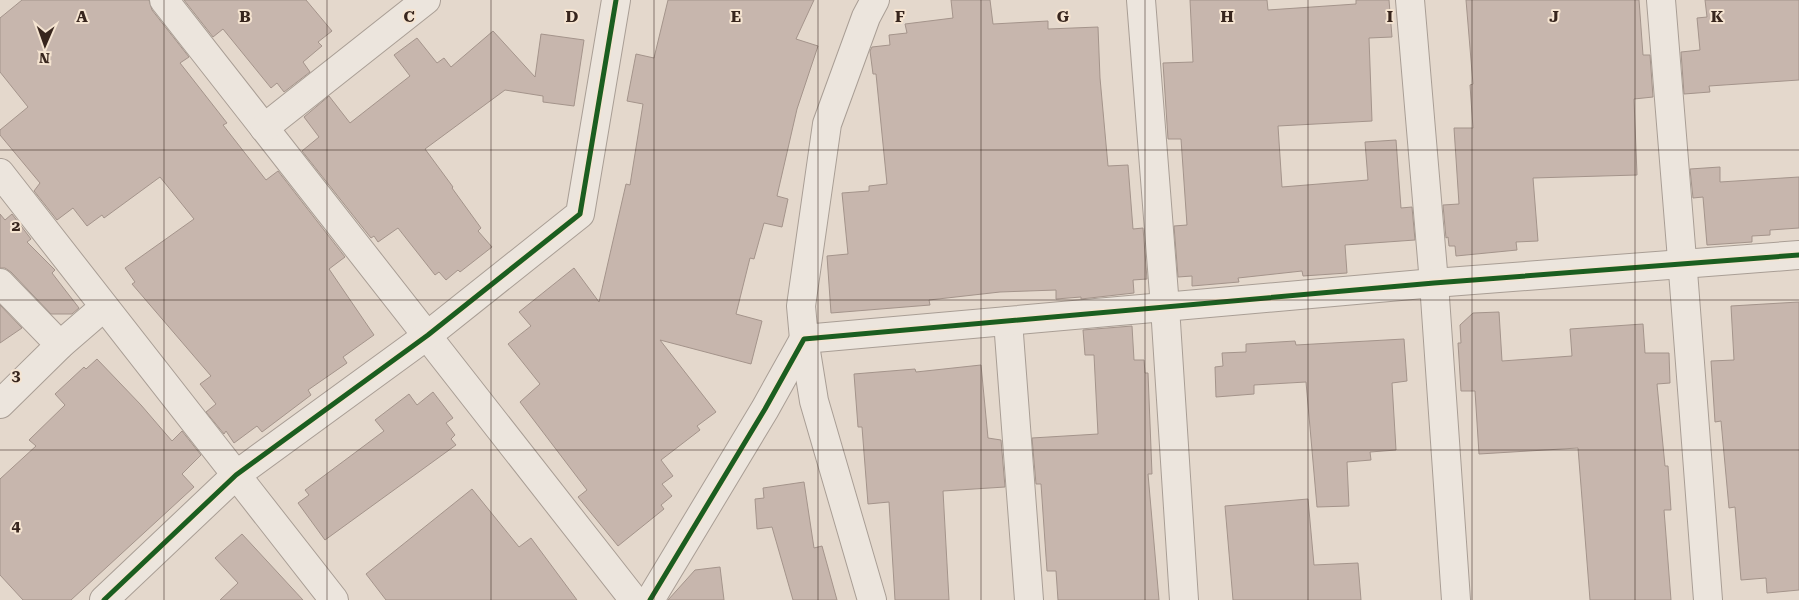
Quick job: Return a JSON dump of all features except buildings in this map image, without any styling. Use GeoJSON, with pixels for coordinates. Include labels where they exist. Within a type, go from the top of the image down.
{"type":"FeatureCollection","features":[{"type":"Feature","properties":{"kind":"street"},"geometry":{"type":"LineString","coordinates":[[164,0],[634,600]]}},
{"type":"Feature","properties":{"kind":"street"},"geometry":{"type":"LineString","coordinates":[[264,128],[426,0]]}},
{"type":"Feature","properties":{"kind":"street"},"geometry":{"type":"LineString","coordinates":[[104,600],[236,475],[428,335],[580,214],[616,0]]}},
{"type":"Feature","properties":{"kind":"street"},"geometry":{"type":"LineString","coordinates":[[872,600],[814,401],[804,339],[801,306],[827,124],[866,16],[875,0]]}},
{"type":"Feature","properties":{"kind":"street"},"geometry":{"type":"LineString","coordinates":[[1142,0],[1165,307],[1184,600]]}},
{"type":"Feature","properties":{"kind":"street"},"geometry":{"type":"LineString","coordinates":[[1410,0],[1434,283],[1456,600]]}},
{"type":"Feature","properties":{"kind":"street"},"geometry":{"type":"LineString","coordinates":[[1660,0],[1683,263],[1708,600]]}},
{"type":"Feature","properties":{"kind":"street"},"geometry":{"type":"LineString","coordinates":[[0,173],[334,600]]}},
{"type":"Feature","properties":{"kind":"street"},"geometry":{"type":"LineString","coordinates":[[804,339],[1434,283],[1683,263],[1799,256]]}},
{"type":"Feature","properties":{"kind":"street"},"geometry":{"type":"LineString","coordinates":[[0,283],[60,345]]}},
{"type":"Feature","properties":{"kind":"street"},"geometry":{"type":"LineString","coordinates":[[0,404],[60,345],[104,307]]}},
{"type":"Feature","properties":{"kind":"street"},"geometry":{"type":"LineString","coordinates":[[1008,321],[1029,600]]}},
{"type":"Feature","properties":{"kind":"street"},"geometry":{"type":"LineString","coordinates":[[650,600],[765,409],[804,339]]}},
{"type":"Feature","properties":{"kind":"cycle path"},"geometry":{"type":"LineString","coordinates":[[104,600],[236,475],[428,335],[580,214],[616,0]]}},
{"type":"Feature","properties":{"kind":"cycle path"},"geometry":{"type":"LineString","coordinates":[[650,600],[765,409],[804,339],[1434,283],[1799,255]]}}]}
